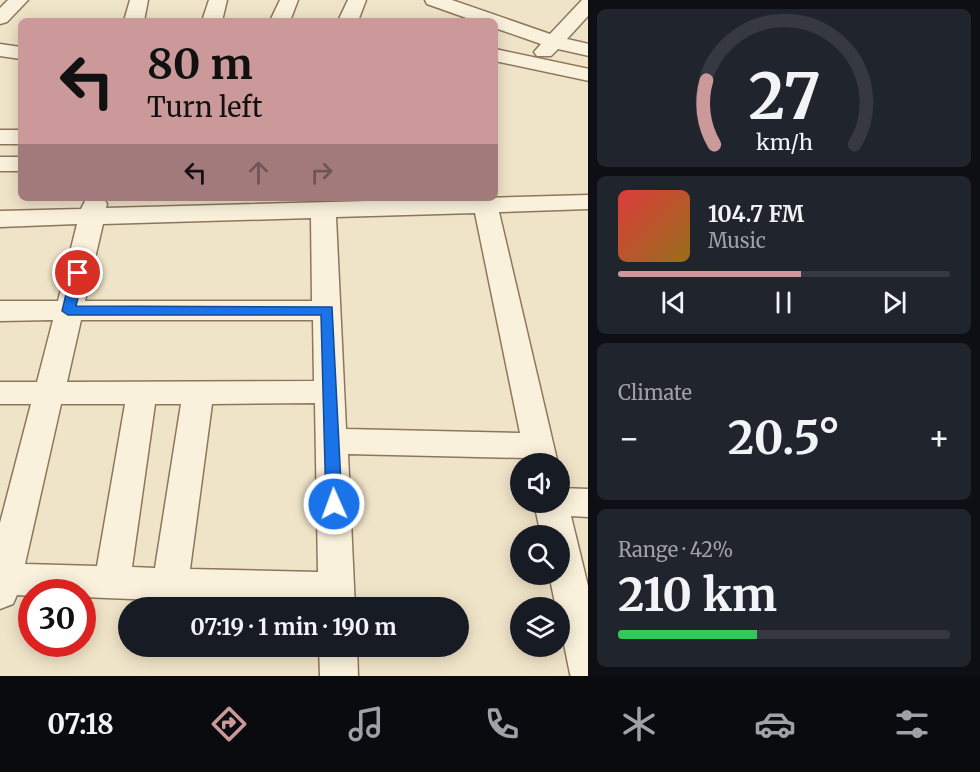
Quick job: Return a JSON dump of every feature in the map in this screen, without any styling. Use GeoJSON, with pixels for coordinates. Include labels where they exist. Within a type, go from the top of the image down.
{"type":"FeatureCollection","features":[{"type":"Feature","properties":{"kind":"street"},"geometry":{"type":"LineString","coordinates":[[0,18],[19,0]]}},
{"type":"Feature","properties":{"kind":"street"},"geometry":{"type":"LineString","coordinates":[[135,18],[139,0]]}},
{"type":"Feature","properties":{"kind":"street"},"geometry":{"type":"LineString","coordinates":[[213,18],[218,0]]}},
{"type":"Feature","properties":{"kind":"street"},"geometry":{"type":"LineString","coordinates":[[281,18],[289,0]]}},
{"type":"Feature","properties":{"kind":"street"},"geometry":{"type":"LineString","coordinates":[[349,18],[357,0]]}},
{"type":"Feature","properties":{"kind":"street"},"geometry":{"type":"LineString","coordinates":[[434,0],[486,18]]}},
{"type":"Feature","properties":{"kind":"street"},"geometry":{"type":"LineString","coordinates":[[489,18],[492,0]]}},
{"type":"Feature","properties":{"kind":"street"},"geometry":{"type":"LineString","coordinates":[[534,63],[588,3]]}},
{"type":"Feature","properties":{"kind":"street"},"geometry":{"type":"LineString","coordinates":[[498,22],[554,42],[588,50]]}},
{"type":"Feature","properties":{"kind":"street"},"geometry":{"type":"LineString","coordinates":[[498,56],[588,75]]}},
{"type":"Feature","properties":{"kind":"street"},"geometry":{"type":"LineString","coordinates":[[0,164],[18,164]]}},
{"type":"Feature","properties":{"kind":"street"},"geometry":{"type":"LineString","coordinates":[[498,197],[588,192]]}},
{"type":"Feature","properties":{"kind":"street"},"geometry":{"type":"LineString","coordinates":[[498,198],[588,202]]}},
{"type":"Feature","properties":{"kind":"street"},"geometry":{"type":"LineString","coordinates":[[173,205],[194,201]]}},
{"type":"Feature","properties":{"kind":"street"},"geometry":{"type":"LineString","coordinates":[[0,219],[173,205],[323,211],[450,201]]}},
{"type":"Feature","properties":{"kind":"street"},"geometry":{"type":"LineString","coordinates":[[489,201],[540,453]]}},
{"type":"Feature","properties":{"kind":"street"},"geometry":{"type":"LineString","coordinates":[[0,209],[94,210]]}},
{"type":"Feature","properties":{"kind":"street"},"geometry":{"type":"LineString","coordinates":[[94,210],[2,586],[112,582],[170,584],[324,597]]}},
{"type":"Feature","properties":{"kind":"street"},"geometry":{"type":"LineString","coordinates":[[323,211],[336,597]]}},
{"type":"Feature","properties":{"kind":"street"},"geometry":{"type":"LineString","coordinates":[[0,311],[328,310]]}},
{"type":"Feature","properties":{"kind":"street"},"geometry":{"type":"LineString","coordinates":[[112,582],[142,392]]}},
{"type":"Feature","properties":{"kind":"street"},"geometry":{"type":"LineString","coordinates":[[170,584],[198,392]]}},
{"type":"Feature","properties":{"kind":"street"},"geometry":{"type":"LineString","coordinates":[[0,393],[330,392]]}},
{"type":"Feature","properties":{"kind":"street"},"geometry":{"type":"LineString","coordinates":[[332,441],[510,453]]}},
{"type":"Feature","properties":{"kind":"street"},"geometry":{"type":"LineString","coordinates":[[570,502],[588,503]]}},
{"type":"Feature","properties":{"kind":"street"},"geometry":{"type":"LineString","coordinates":[[570,585],[586,657]]}},
{"type":"Feature","properties":{"kind":"street"},"geometry":{"type":"LineString","coordinates":[[338,657],[339,676]]}},
{"type":"Feature","properties":{"kind":"route"},"geometry":{"type":"LineString","coordinates":[[78,273],[68,311],[328,310],[334,504]]}}]}
